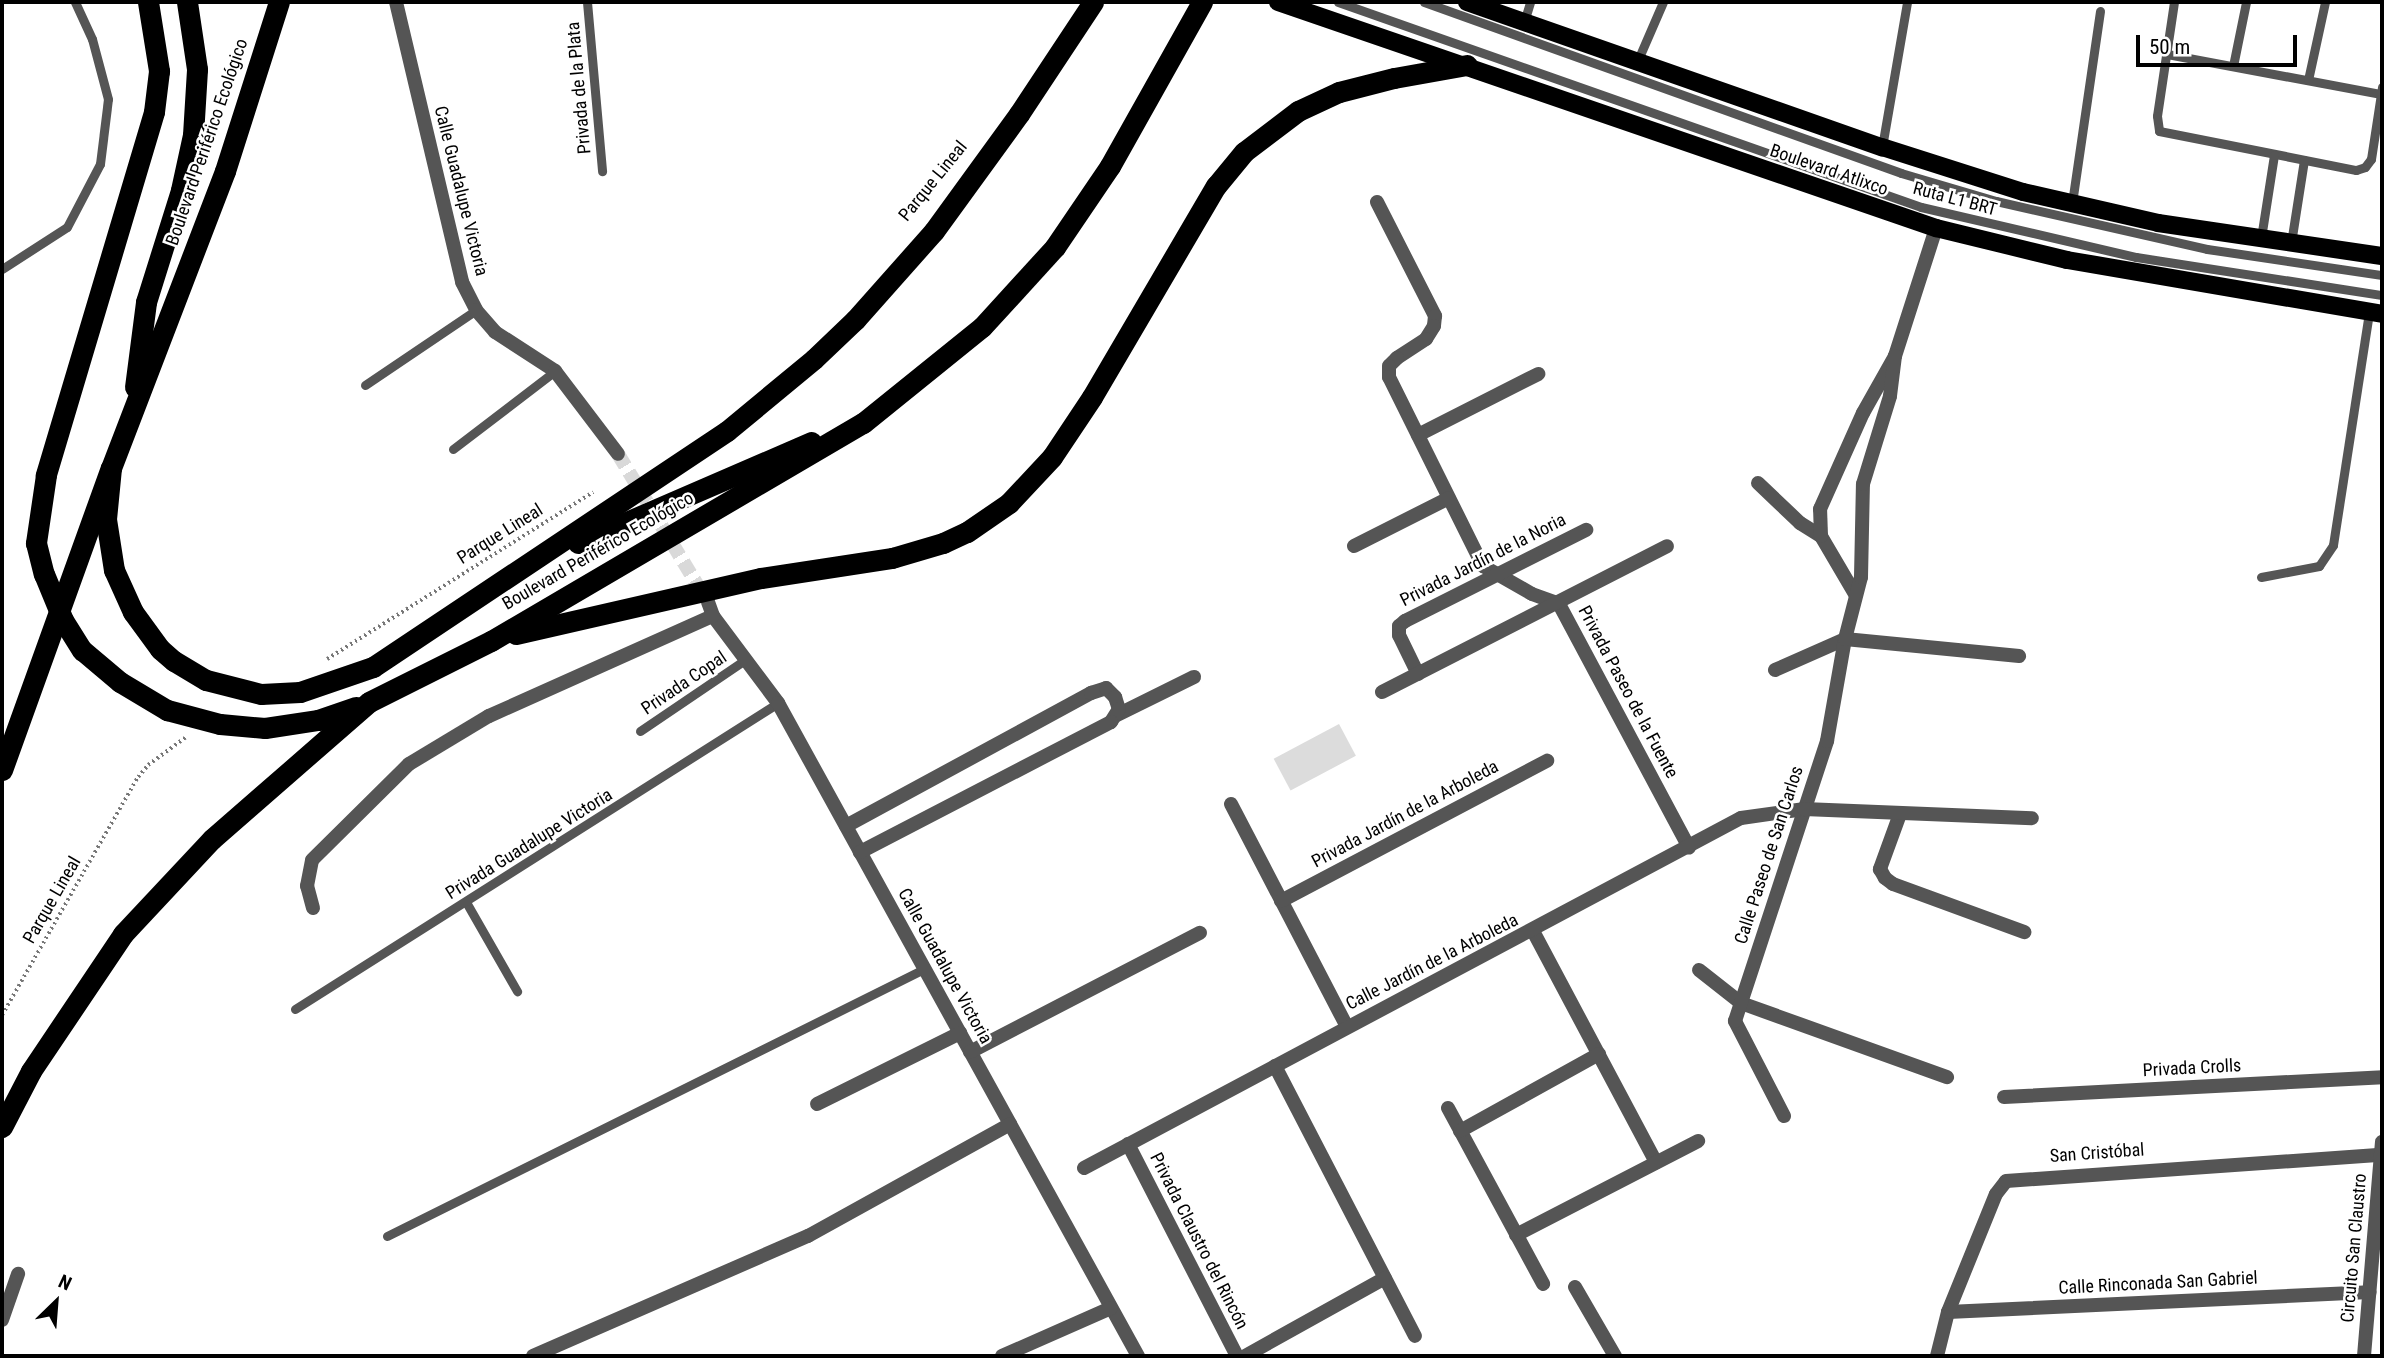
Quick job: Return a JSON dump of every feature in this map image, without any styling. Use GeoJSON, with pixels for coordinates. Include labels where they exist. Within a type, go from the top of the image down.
{"type":"FeatureCollection","features":[{"type":"Feature","properties":{"kind":"highway"},"geometry":{"type":"LineString","coordinates":[[148,2],[159,71],[154,112],[46,475],[36,543],[44,574],[63,621],[82,650],[120,682],[167,710],[220,724],[265,728],[318,720],[369,702]]}},
{"type":"Feature","properties":{"kind":"highway"},"geometry":{"type":"LineString","coordinates":[[135,406],[136,371],[146,302],[181,190],[193,135],[197,69],[187,2]]}},
{"type":"Feature","properties":{"kind":"highway","name":"Boulevard Periférico Ecológico"},"geometry":{"type":"LineString","coordinates":[[2,770],[39,661],[225,171],[279,2]]}},
{"type":"Feature","properties":{"kind":"highway"},"geometry":{"type":"LineString","coordinates":[[111,468],[107,493],[109,545],[114,570],[133,612],[160,649],[174,662],[206,680],[242,692],[261,694],[300,692],[373,667],[727,431],[788,382],[855,320],[895,276],[970,184],[1093,2]]}},
{"type":"Feature","properties":{"kind":"highway","name":"Boulevard Periférico Ecológico"},"geometry":{"type":"LineString","coordinates":[[2,1127],[45,1048],[123,934],[222,831],[369,702],[491,641],[863,423],[982,327],[1055,247],[1110,166],[1199,8]]}},
{"type":"Feature","properties":{"kind":"highway"},"geometry":{"type":"LineString","coordinates":[[491,641],[761,578],[891,558],[943,543],[967,532],[1009,503],[1052,457],[1092,397],[1216,186],[1252,144],[1298,111],[1339,92],[1394,78],[1467,65]]}},
{"type":"Feature","properties":{"kind":"highway"},"geometry":{"type":"LineString","coordinates":[[530,563],[789,450],[863,423]]}},
{"type":"Feature","properties":{"kind":"main road","name":"Boulevard Atlixco"},"geometry":{"type":"LineString","coordinates":[[1278,2],[1936,228],[2067,260],[2376,313]]}},
{"type":"Feature","properties":{"kind":"main road"},"geometry":{"type":"LineString","coordinates":[[1467,2],[1882,147],[2023,192],[2158,223],[2382,256]]}},
{"type":"Feature","properties":{"kind":"street","name":"Calle Guadalupe Victoria"},"geometry":{"type":"LineString","coordinates":[[396,2],[462,282],[476,310],[495,332],[555,371],[618,454]]}},
{"type":"Feature","properties":{"kind":"street","name":"Privada Paseo de la Fuente"},"geometry":{"type":"LineString","coordinates":[[1377,202],[1435,316],[1434,326],[1426,340],[1389,366],[1389,377],[1483,566],[1543,600],[1559,604],[1689,847]]}},
{"type":"Feature","properties":{"kind":"street","name":"Calle Paseo de San Carlos"},"geometry":{"type":"LineString","coordinates":[[1784,1116],[1735,1021],[1826,741],[1845,639],[1862,568],[1863,484],[1890,396],[1895,356],[1936,228]]}},
{"type":"Feature","properties":{"kind":"street","name":"Calle Paseo de San Carlos"},"geometry":{"type":"LineString","coordinates":[[1821,536],[1820,509],[1863,413],[1895,356]]}},
{"type":"Feature","properties":{"kind":"street"},"geometry":{"type":"LineString","coordinates":[[1418,435],[1538,374]]}},
{"type":"Feature","properties":{"kind":"street"},"geometry":{"type":"LineString","coordinates":[[1758,484],[1800,523],[1821,536],[1855,594]]}},
{"type":"Feature","properties":{"kind":"street"},"geometry":{"type":"LineString","coordinates":[[1354,546],[1449,498]]}},
{"type":"Feature","properties":{"kind":"street","name":"Privada Jardín de la Noria"},"geometry":{"type":"LineString","coordinates":[[1418,674],[1399,635],[1399,626],[1586,530]]}},
{"type":"Feature","properties":{"kind":"street"},"geometry":{"type":"LineString","coordinates":[[1382,692],[1559,604],[1667,546]]}},
{"type":"Feature","properties":{"kind":"street","name":"Calle Guadalupe Victoria"},"geometry":{"type":"LineString","coordinates":[[708,602],[713,616],[778,704],[1138,1356]]}},
{"type":"Feature","properties":{"kind":"street"},"geometry":{"type":"LineString","coordinates":[[313,908],[307,886],[312,860],[409,764],[489,716],[713,616]]}},
{"type":"Feature","properties":{"kind":"street"},"geometry":{"type":"LineString","coordinates":[[1775,670],[1845,639],[2019,656]]}},
{"type":"Feature","properties":{"kind":"street"},"geometry":{"type":"LineString","coordinates":[[1117,715],[1194,677]]}},
{"type":"Feature","properties":{"kind":"street"},"geometry":{"type":"LineString","coordinates":[[846,826],[1091,693],[1105,688],[1115,697],[1119,709],[1111,722],[860,852]]}},
{"type":"Feature","properties":{"kind":"street","name":"Privada Jardín de la Arboleda"},"geometry":{"type":"LineString","coordinates":[[1280,901],[1546,761]]}},
{"type":"Feature","properties":{"kind":"street"},"geometry":{"type":"LineString","coordinates":[[1231,804],[1347,1027]]}},
{"type":"Feature","properties":{"kind":"street","name":"Calle Jardín de la Arboleda"},"geometry":{"type":"LineString","coordinates":[[1084,1168],[1741,818],[1804,809],[2032,818]]}},
{"type":"Feature","properties":{"kind":"street"},"geometry":{"type":"LineString","coordinates":[[1900,814],[1880,869],[1885,878],[1894,884],[2024,932]]}},
{"type":"Feature","properties":{"kind":"street"},"geometry":{"type":"LineString","coordinates":[[1533,931],[1656,1162]]}},
{"type":"Feature","properties":{"kind":"street"},"geometry":{"type":"LineString","coordinates":[[971,1052],[1200,933]]}},
{"type":"Feature","properties":{"kind":"street"},"geometry":{"type":"LineString","coordinates":[[1699,970],[1741,1003],[1947,1077]]}},
{"type":"Feature","properties":{"kind":"street"},"geometry":{"type":"LineString","coordinates":[[817,1104],[960,1033]]}},
{"type":"Feature","properties":{"kind":"street"},"geometry":{"type":"LineString","coordinates":[[1460,1131],[1599,1054]]}},
{"type":"Feature","properties":{"kind":"street"},"geometry":{"type":"LineString","coordinates":[[1275,1066],[1415,1336]]}},
{"type":"Feature","properties":{"kind":"street","name":"Privada Crolls"},"geometry":{"type":"LineString","coordinates":[[2004,1097],[2382,1077]]}},
{"type":"Feature","properties":{"kind":"street"},"geometry":{"type":"LineString","coordinates":[[1448,1108],[1543,1284]]}},
{"type":"Feature","properties":{"kind":"street"},"geometry":{"type":"LineString","coordinates":[[533,1356],[808,1236],[1010,1124]]}},
{"type":"Feature","properties":{"kind":"street"},"geometry":{"type":"LineString","coordinates":[[1516,1235],[1698,1141]]}},
{"type":"Feature","properties":{"kind":"street","name":"Privada Claustro del Rincón"},"geometry":{"type":"LineString","coordinates":[[1128,1144],[1237,1356]]}},
{"type":"Feature","properties":{"kind":"street","name":"Circuito San Claustro"},"geometry":{"type":"LineString","coordinates":[[2364,1356],[2382,1148]]}},
{"type":"Feature","properties":{"kind":"street","name":"San Cristóbal"},"geometry":{"type":"LineString","coordinates":[[1937,1356],[1948,1312],[1996,1194],[2006,1181],[2382,1148]]}},
{"type":"Feature","properties":{"kind":"street"},"geometry":{"type":"LineString","coordinates":[[2,1320],[18,1274]]}},
{"type":"Feature","properties":{"kind":"street","name":"Privada Claustro del Rincón"},"geometry":{"type":"LineString","coordinates":[[1245,1356],[1385,1278]]}},
{"type":"Feature","properties":{"kind":"street"},"geometry":{"type":"LineString","coordinates":[[1575,1287],[1615,1356]]}},
{"type":"Feature","properties":{"kind":"street","name":"Calle Rinconada San Gabriel"},"geometry":{"type":"LineString","coordinates":[[1948,1312],[2370,1292]]}},
{"type":"Feature","properties":{"kind":"street"},"geometry":{"type":"LineString","coordinates":[[1002,1356],[1111,1308]]}},
{"type":"Feature","properties":{"kind":"lane"},"geometry":{"type":"LineString","coordinates":[[2,269],[67,227],[100,164],[108,99],[92,40],[75,2]]}},
{"type":"Feature","properties":{"kind":"lane","name":"Privada de la Plata"},"geometry":{"type":"LineString","coordinates":[[587,2],[603,171]]}},
{"type":"Feature","properties":{"kind":"lane","name":"Ruta L1 BRT"},"geometry":{"type":"LineString","coordinates":[[1338,2],[1921,207],[2136,257],[2382,295]]}},
{"type":"Feature","properties":{"kind":"lane","name":"Ruta L1 BRT"},"geometry":{"type":"LineString","coordinates":[[1424,2],[1901,173],[1996,201],[2207,249],[2382,275]]}},
{"type":"Feature","properties":{"kind":"lane"},"geometry":{"type":"LineString","coordinates":[[1524,22],[1530,2]]}},
{"type":"Feature","properties":{"kind":"lane"},"geometry":{"type":"LineString","coordinates":[[1637,62],[1663,2]]}},
{"type":"Feature","properties":{"kind":"lane"},"geometry":{"type":"LineString","coordinates":[[1882,147],[1907,2]]}},
{"type":"Feature","properties":{"kind":"lane"},"geometry":{"type":"LineString","coordinates":[[2167,54],[2308,80],[2382,90],[2371,159],[2365,167],[2356,170],[2159,131],[2157,116],[2174,2]]}},
{"type":"Feature","properties":{"kind":"lane"},"geometry":{"type":"LineString","coordinates":[[2233,66],[2246,2]]}},
{"type":"Feature","properties":{"kind":"lane"},"geometry":{"type":"LineString","coordinates":[[2308,80],[2325,2]]}},
{"type":"Feature","properties":{"kind":"lane"},"geometry":{"type":"LineString","coordinates":[[2073,203],[2100,11]]}},
{"type":"Feature","properties":{"kind":"lane"},"geometry":{"type":"LineString","coordinates":[[2262,238],[2274,155]]}},
{"type":"Feature","properties":{"kind":"lane"},"geometry":{"type":"LineString","coordinates":[[2291,243],[2304,160]]}},
{"type":"Feature","properties":{"kind":"lane"},"geometry":{"type":"LineString","coordinates":[[365,385],[476,310]]}},
{"type":"Feature","properties":{"kind":"lane"},"geometry":{"type":"LineString","coordinates":[[2260,577],[2319,566],[2333,545],[2376,313]]}},
{"type":"Feature","properties":{"kind":"lane"},"geometry":{"type":"LineString","coordinates":[[453,449],[555,371]]}},
{"type":"Feature","properties":{"kind":"lane","name":"Privada Copal"},"geometry":{"type":"LineString","coordinates":[[640,731],[745,660]]}},
{"type":"Feature","properties":{"kind":"lane","name":"Privada Guadalupe Victoria"},"geometry":{"type":"LineString","coordinates":[[295,1009],[778,704]]}},
{"type":"Feature","properties":{"kind":"lane"},"geometry":{"type":"LineString","coordinates":[[466,902],[517,991]]}},
{"type":"Feature","properties":{"kind":"lane"},"geometry":{"type":"LineString","coordinates":[[387,1236],[924,968]]}},
{"type":"Feature","properties":{"kind":"path","name":"Parque Lineal"},"geometry":{"type":"LineString","coordinates":[[319,662],[603,486]]}},
{"type":"Feature","properties":{"kind":"path","name":"Parque Lineal"},"geometry":{"type":"LineString","coordinates":[[2,1015],[138,777],[148,765],[194,731]]}},
{"type":"Feature","properties":{"kind":"shaded area"},"geometry":{"type":"Polygon","coordinates":[[[1339,724],[1356,756],[1291,791],[1274,759],[1339,724]]]}},
{"type":"Feature","properties":{"kind":"tunnel"},"geometry":{"type":"LineString","coordinates":[[618,454],[704,596]]}}]}
